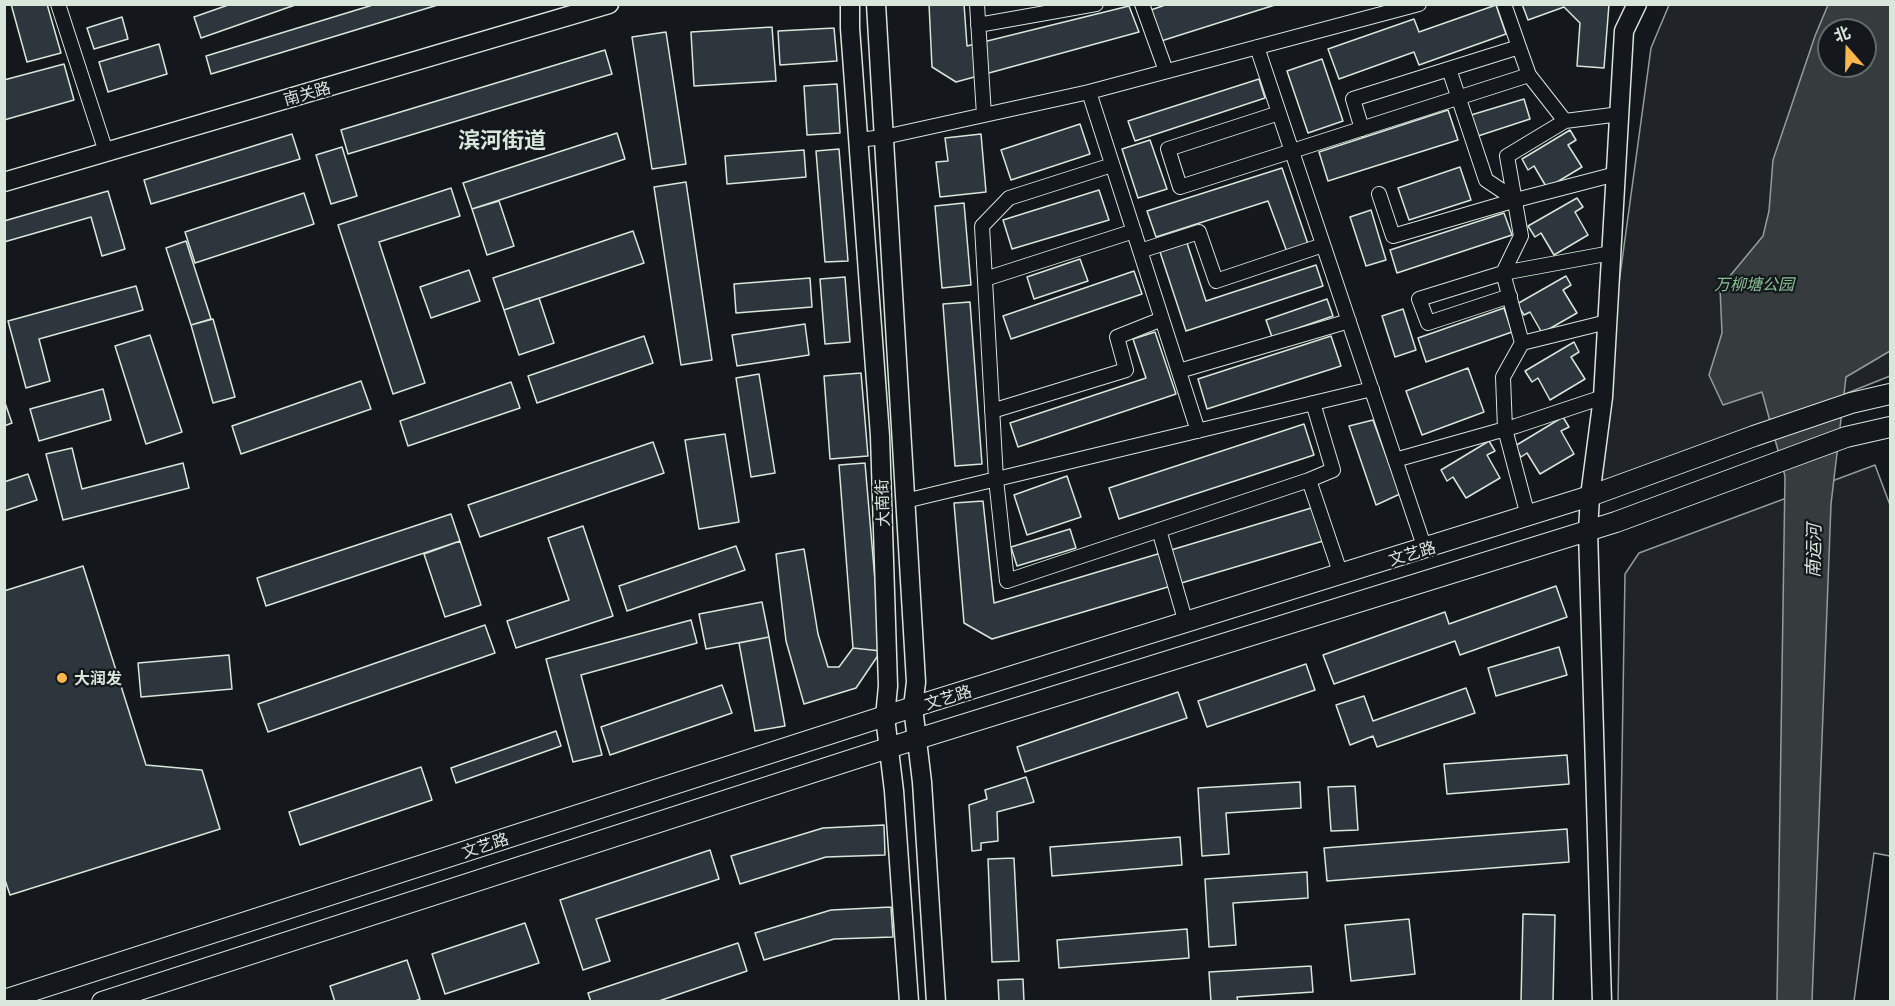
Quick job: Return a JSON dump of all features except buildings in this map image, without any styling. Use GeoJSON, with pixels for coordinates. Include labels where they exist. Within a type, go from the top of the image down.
{"type":"FeatureCollection","features":[{"type":"Feature","properties":{"kind":"main road","name":"文艺路"},"geometry":{"type":"LineString","coordinates":[[4,1000],[913,707],[1528,516],[1590,496],[1754,436],[1847,405],[1890,394]]}},
{"type":"Feature","properties":{"kind":"main road","name":"文艺路"},"geometry":{"type":"LineString","coordinates":[[102,1002],[888,748],[1588,531],[1846,437],[1890,427]]}},
{"type":"Feature","properties":{"kind":"street"},"geometry":{"type":"LineString","coordinates":[[58,4],[106,152]]}},
{"type":"Feature","properties":{"kind":"street","name":"南关路"},"geometry":{"type":"LineString","coordinates":[[4,182],[609,4]]}},
{"type":"Feature","properties":{"kind":"street","name":"大南街"},"geometry":{"type":"LineString","coordinates":[[850,4],[880,436],[888,686],[885,717],[894,791],[909,1002]]}},
{"type":"Feature","properties":{"kind":"street","name":"大南街"},"geometry":{"type":"LineString","coordinates":[[876,4],[916,682],[913,707],[922,782],[936,1002]]}},
{"type":"Feature","properties":{"kind":"street"},"geometry":{"type":"LineString","coordinates":[[977,4],[984,115]]}},
{"type":"Feature","properties":{"kind":"street"},"geometry":{"type":"LineString","coordinates":[[978,25],[1096,4]]}},
{"type":"Feature","properties":{"kind":"street"},"geometry":{"type":"LineString","coordinates":[[1142,4],[1166,71]]}},
{"type":"Feature","properties":{"kind":"street"},"geometry":{"type":"LineString","coordinates":[[1504,4],[1530,75],[1566,121]]}},
{"type":"Feature","properties":{"kind":"street"},"geometry":{"type":"LineString","coordinates":[[1602,1002],[1588,531],[1590,496],[1603,397],[1624,31],[1637,4]]}},
{"type":"Feature","properties":{"kind":"street"},"geometry":{"type":"LineString","coordinates":[[858,140],[884,137],[1089,92],[1416,5]]}},
{"type":"Feature","properties":{"kind":"street"},"geometry":{"type":"LineString","coordinates":[[1257,47],[1425,549]]}},
{"type":"Feature","properties":{"kind":"street"},"geometry":{"type":"LineString","coordinates":[[1362,129],[1353,99],[1520,47]]}},
{"type":"Feature","properties":{"kind":"street"},"geometry":{"type":"LineString","coordinates":[[1449,69],[1486,180],[1516,200]]}},
{"type":"Feature","properties":{"kind":"street"},"geometry":{"type":"LineString","coordinates":[[1280,113],[1168,149],[1180,187],[1530,75]]}},
{"type":"Feature","properties":{"kind":"street"},"geometry":{"type":"LineString","coordinates":[[1089,92],[1198,431]]}},
{"type":"Feature","properties":{"kind":"street"},"geometry":{"type":"LineString","coordinates":[[1528,516],[1505,429],[1503,377],[1522,343],[1503,273],[1521,236],[1507,156],[1566,121],[1620,114]]}},
{"type":"Feature","properties":{"kind":"street"},"geometry":{"type":"LineString","coordinates":[[1112,165],[1009,198],[982,226],[996,479],[1006,581],[1333,470],[1313,403]]}},
{"type":"Feature","properties":{"kind":"street"},"geometry":{"type":"LineString","coordinates":[[1378,194],[1393,236],[1616,174]]}},
{"type":"Feature","properties":{"kind":"street"},"geometry":{"type":"LineString","coordinates":[[985,279],[1134,231]]}},
{"type":"Feature","properties":{"kind":"street"},"geometry":{"type":"LineString","coordinates":[[1140,251],[1199,232],[1216,280],[1323,245]]}},
{"type":"Feature","properties":{"kind":"street"},"geometry":{"type":"LineString","coordinates":[[1510,296],[1428,323],[1419,299],[1503,273],[1611,253]]}},
{"type":"Feature","properties":{"kind":"street"},"geometry":{"type":"LineString","coordinates":[[992,411],[1126,370],[1117,337],[1162,319]]}},
{"type":"Feature","properties":{"kind":"street"},"geometry":{"type":"LineString","coordinates":[[1179,371],[1349,321]]}},
{"type":"Feature","properties":{"kind":"street"},"geometry":{"type":"LineString","coordinates":[[1522,343],[1607,322]]}},
{"type":"Feature","properties":{"kind":"street"},"geometry":{"type":"LineString","coordinates":[[905,501],[1372,389]]}},
{"type":"Feature","properties":{"kind":"street"},"geometry":{"type":"LineString","coordinates":[[1395,460],[1505,429],[1603,397]]}},
{"type":"Feature","properties":{"kind":"street"},"geometry":{"type":"LineString","coordinates":[[1309,480],[1341,575]]}},
{"type":"Feature","properties":{"kind":"street"},"geometry":{"type":"LineString","coordinates":[[1159,530],[1186,622]]}},
{"type":"Feature","properties":{"kind":"green space","name":"万柳塘公园"},"geometry":{"type":"Polygon","coordinates":[[[1669,5],[1890,5],[1890,376],[1590,496],[1651,48],[1669,5]]]}},
{"type":"Feature","properties":{"kind":"green space"},"geometry":{"type":"Polygon","coordinates":[[[1875,465],[1890,505],[1890,856],[1874,853],[1854,1001],[1618,1002],[1625,574],[1639,553],[1875,465]]]}},
{"type":"Feature","properties":{"kind":"water","name":"南运河"},"geometry":{"type":"Polygon","coordinates":[[[1828,5],[1890,5],[1890,351],[1846,377],[1831,504],[1812,1001],[1777,1001],[1785,476],[1762,392],[1723,405],[1709,375],[1722,333],[1720,288],[1763,236],[1769,211],[1773,160],[1817,31],[1817,78],[1877,78],[1877,18],[1823,18],[1828,5]]]}},
{"type":"Feature","properties":{"kind":"place","name":"大润发"},"geometry":{"type":"Point","coordinates":[62,678]}},
{"type":"Feature","properties":{"kind":"district","name":"滨河街道"},"geometry":{"type":"Point","coordinates":[502,140]}}]}
